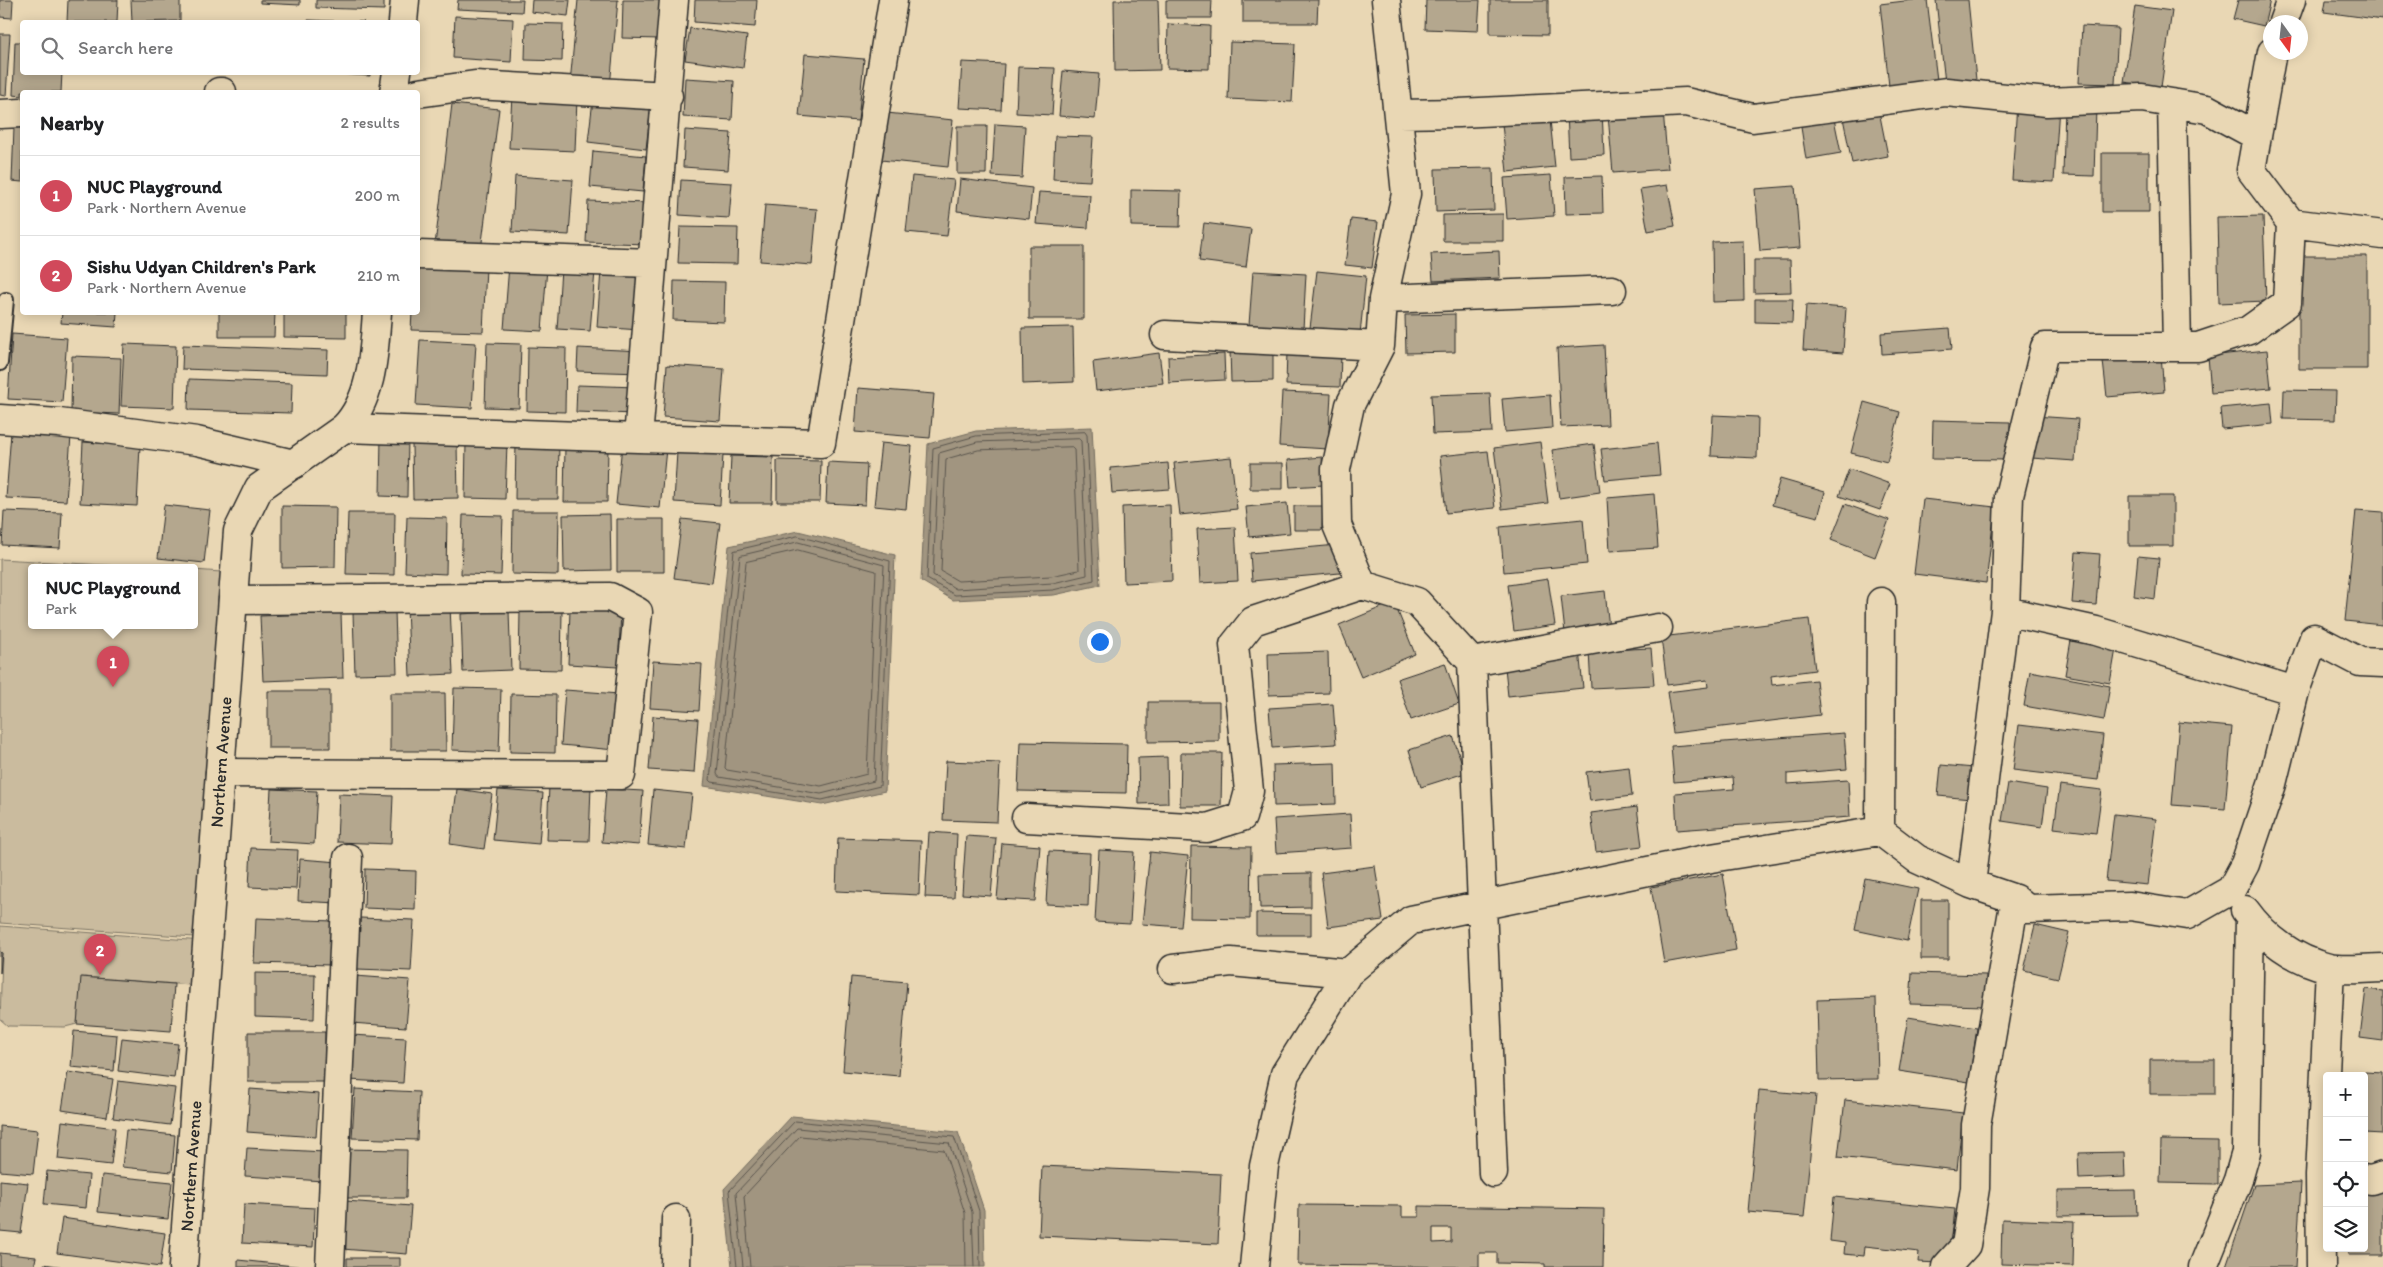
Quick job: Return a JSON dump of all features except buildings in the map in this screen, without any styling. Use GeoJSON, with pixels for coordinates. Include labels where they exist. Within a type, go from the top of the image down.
{"type":"FeatureCollection","features":[{"type":"Feature","properties":{"kind":"street"},"geometry":{"type":"LineString","coordinates":[[403,20],[405,0]]}},
{"type":"Feature","properties":{"kind":"street"},"geometry":{"type":"LineString","coordinates":[[638,438],[668,96],[674,0]]}},
{"type":"Feature","properties":{"kind":"street"},"geometry":{"type":"LineString","coordinates":[[344,428],[821,443],[893,0]]}},
{"type":"Feature","properties":{"kind":"street"},"geometry":{"type":"LineString","coordinates":[[1362,585],[1337,525],[1336,469],[1350,405],[1380,346],[1383,298],[1406,194],[1386,0]]}},
{"type":"Feature","properties":{"kind":"street"},"geometry":{"type":"LineString","coordinates":[[2286,15],[2291,0]]}},
{"type":"Feature","properties":{"kind":"street"},"geometry":{"type":"LineString","coordinates":[[1971,884],[2006,611],[2009,496],[2045,347],[2198,347],[2249,330],[2287,303],[2291,224],[2251,170],[2271,60]]}},
{"type":"Feature","properties":{"kind":"street"},"geometry":{"type":"LineString","coordinates":[[394,90],[397,75]]}},
{"type":"Feature","properties":{"kind":"street"},"geometry":{"type":"LineString","coordinates":[[420,93],[475,85],[668,96]]}},
{"type":"Feature","properties":{"kind":"street"},"geometry":{"type":"LineString","coordinates":[[1398,114],[1459,113],[1686,102],[1753,118],[1946,92],[2046,102],[2142,98],[2207,109],[2257,136]]}},
{"type":"Feature","properties":{"kind":"street"},"geometry":{"type":"LineString","coordinates":[[2172,103],[2178,347]]}},
{"type":"Feature","properties":{"kind":"street"},"geometry":{"type":"LineString","coordinates":[[0,114],[20,113]]}},
{"type":"Feature","properties":{"kind":"street"},"geometry":{"type":"LineString","coordinates":[[2291,224],[2383,235]]}},
{"type":"Feature","properties":{"kind":"street"},"geometry":{"type":"LineString","coordinates":[[420,255],[652,263]]}},
{"type":"Feature","properties":{"kind":"street"},"geometry":{"type":"LineString","coordinates":[[1383,298],[1612,290]]}},
{"type":"Feature","properties":{"kind":"street","name":"Northern Avenue"},"geometry":{"type":"LineString","coordinates":[[183,1267],[238,531],[259,488],[344,428],[356,416],[372,371],[377,315]]}},
{"type":"Feature","properties":{"kind":"street"},"geometry":{"type":"LineString","coordinates":[[1165,336],[1380,346]]}},
{"type":"Feature","properties":{"kind":"street"},"geometry":{"type":"LineString","coordinates":[[0,419],[59,423],[196,441],[294,464]]}},
{"type":"Feature","properties":{"kind":"street"},"geometry":{"type":"LineString","coordinates":[[1026,818],[1206,828],[1242,817],[1249,792],[1234,646],[1253,621],[1362,585],[1417,602],[1472,662],[1493,1173]]}},
{"type":"Feature","properties":{"kind":"street"},"geometry":{"type":"LineString","coordinates":[[220,773],[622,775],[638,612],[610,597],[233,600]]}},
{"type":"Feature","properties":{"kind":"street"},"geometry":{"type":"LineString","coordinates":[[1880,831],[1881,602]]}},
{"type":"Feature","properties":{"kind":"street"},"geometry":{"type":"LineString","coordinates":[[2006,611],[2096,631],[2295,691]]}},
{"type":"Feature","properties":{"kind":"street"},"geometry":{"type":"LineString","coordinates":[[1472,662],[1658,628]]}},
{"type":"Feature","properties":{"kind":"street"},"geometry":{"type":"LineString","coordinates":[[1254,1267],[1264,1166],[1285,1074],[1348,973],[1411,920],[1711,858],[1880,831],[1917,859],[1971,884],[2015,899],[2027,909],[2130,906],[2187,914],[2231,890],[2246,864],[2272,784],[2295,691],[2314,638],[2360,662],[2383,663]]}},
{"type":"Feature","properties":{"kind":"street"},"geometry":{"type":"LineString","coordinates":[[330,1267],[348,858]]}},
{"type":"Feature","properties":{"kind":"street"},"geometry":{"type":"LineString","coordinates":[[2231,890],[2250,917],[2286,951],[2330,968],[2383,968]]}},
{"type":"Feature","properties":{"kind":"street"},"geometry":{"type":"LineString","coordinates":[[1946,1267],[1966,1245],[1975,1188],[1976,1125],[2015,899]]}},
{"type":"Feature","properties":{"kind":"street"},"geometry":{"type":"LineString","coordinates":[[2203,1267],[2238,1180],[2246,1152],[2250,917]]}},
{"type":"Feature","properties":{"kind":"street"},"geometry":{"type":"LineString","coordinates":[[1173,969],[1231,962],[1348,973]]}},
{"type":"Feature","properties":{"kind":"street"},"geometry":{"type":"LineString","coordinates":[[2323,1162],[2330,968]]}},
{"type":"Feature","properties":{"kind":"street"},"geometry":{"type":"LineString","coordinates":[[2321,1267],[2323,1176]]}},
{"type":"Feature","properties":{"kind":"street"},"geometry":{"type":"LineString","coordinates":[[2368,1180],[2383,1176]]}},
{"type":"Feature","properties":{"kind":"street"},"geometry":{"type":"LineString","coordinates":[[675,1267],[676,1219]]}},
{"type":"Feature","properties":{"kind":"lane"},"geometry":{"type":"LineString","coordinates":[[0,363],[6,300]]}},
{"type":"Feature","properties":{"kind":"shaded area"},"geometry":{"type":"Polygon","coordinates":[[[0,559],[87,564],[28,564],[28,629],[198,629],[198,570],[235,573],[208,938],[0,923],[0,559]]]}},
{"type":"Feature","properties":{"kind":"shaded area"},"geometry":{"type":"Polygon","coordinates":[[[0,926],[203,941],[190,985],[82,977],[77,1024],[65,1027],[8,1026],[0,1019],[2,953],[0,952],[0,926]]]}},
{"type":"Feature","properties":{"kind":"water"},"geometry":{"type":"Polygon","coordinates":[[[1092,427],[1100,585],[1054,595],[953,600],[921,581],[928,444],[976,431],[1092,427]]]}},
{"type":"Feature","properties":{"kind":"water"},"geometry":{"type":"Polygon","coordinates":[[[798,531],[895,555],[885,791],[822,805],[704,786],[729,546],[798,531]]]}},
{"type":"Feature","properties":{"kind":"water"},"geometry":{"type":"Polygon","coordinates":[[[792,1116],[958,1132],[984,1210],[985,1267],[732,1267],[724,1189],[792,1116]]]}},
{"type":"Feature","properties":{"kind":"place","name":"NUC Playground"},"geometry":{"type":"Point","coordinates":[113,687]}},
{"type":"Feature","properties":{"kind":"place","name":"Sishu Udyan Children's Park"},"geometry":{"type":"Point","coordinates":[100,975]}}]}
